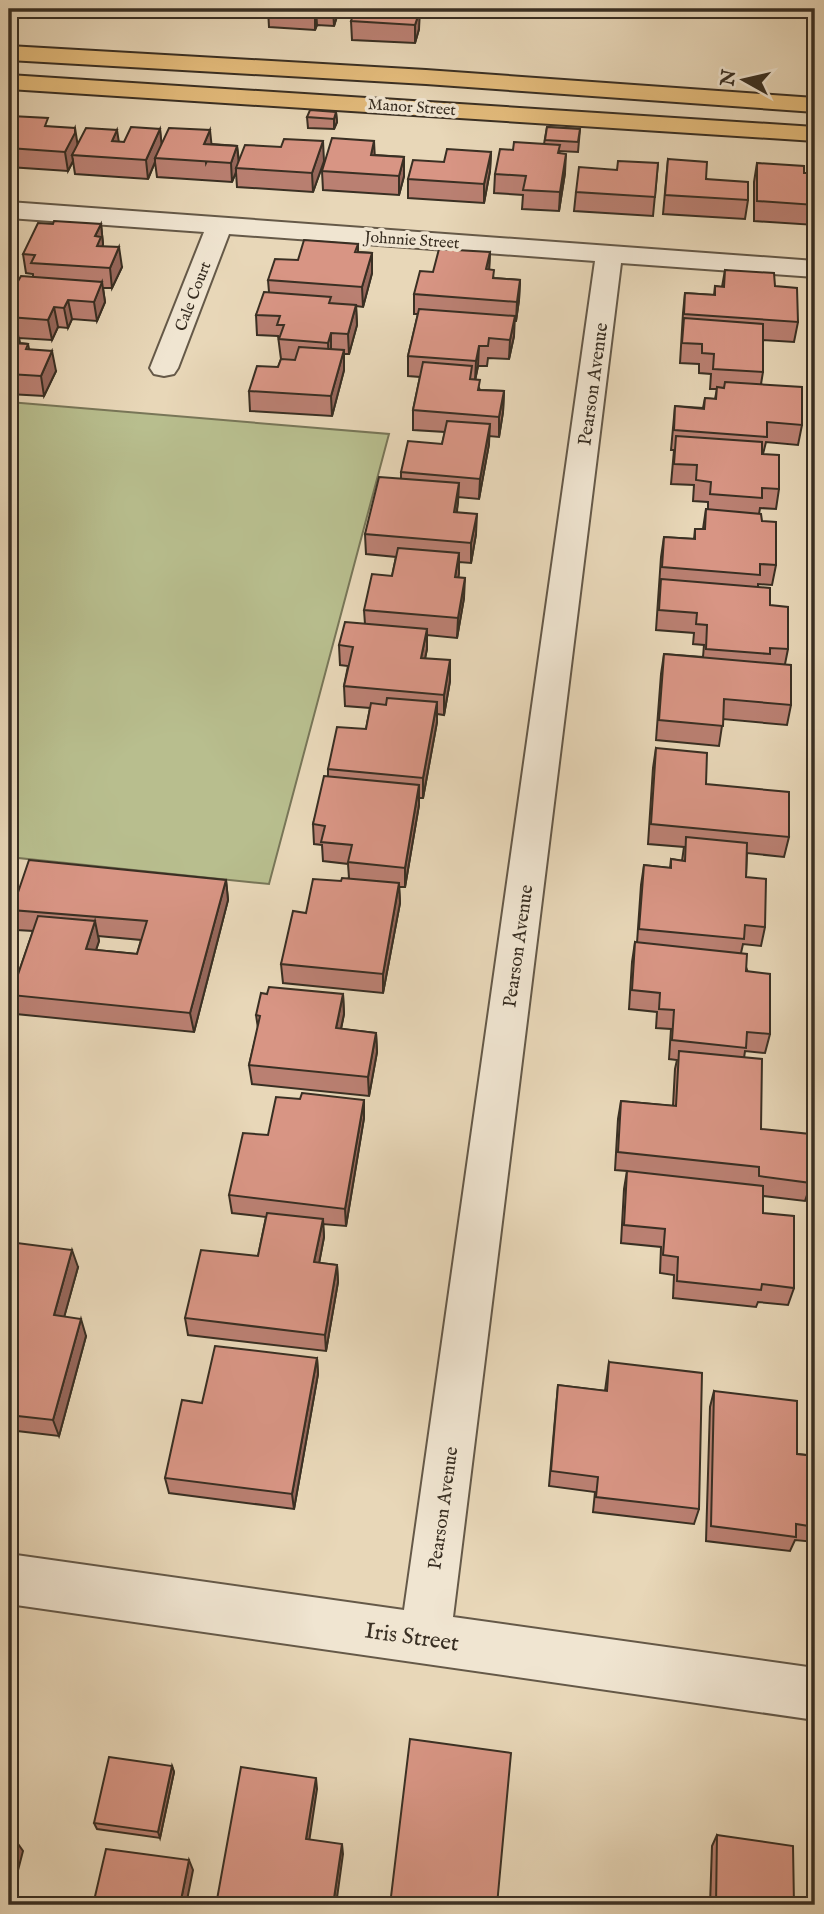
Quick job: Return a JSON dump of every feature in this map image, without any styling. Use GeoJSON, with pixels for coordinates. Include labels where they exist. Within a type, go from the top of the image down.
{"type":"FeatureCollection","features":[{"type":"Feature","properties":{"kind":"main road","name":"Manor Street"},"geometry":{"type":"LineString","coordinates":[[9,53],[426,77],[815,105]]}},
{"type":"Feature","properties":{"kind":"main road","name":"Manor Street"},"geometry":{"type":"LineString","coordinates":[[9,82],[815,134]]}},
{"type":"Feature","properties":{"kind":"main road"},"geometry":{"type":"LineString","coordinates":[[619,92],[680,89],[815,92]]}},
{"type":"Feature","properties":{"kind":"street","name":"Johnnie Street"},"geometry":{"type":"LineString","coordinates":[[9,210],[815,269]]}},
{"type":"Feature","properties":{"kind":"street","name":"Cale Court"},"geometry":{"type":"LineString","coordinates":[[164,368],[220,225]]}},
{"type":"Feature","properties":{"kind":"street","name":"Pearson Avenue"},"geometry":{"type":"LineString","coordinates":[[425,1638],[609,254]]}},
{"type":"Feature","properties":{"kind":"street","name":"Iris Street"},"geometry":{"type":"LineString","coordinates":[[9,1579],[815,1694]]}},
{"type":"Feature","properties":{"kind":"green space"},"geometry":{"type":"Polygon","coordinates":[[[9,402],[389,434],[269,884],[9,857],[9,402]]]}},
{"type":"Feature","properties":{"kind":"building"},"geometry":{"type":"Polygon","coordinates":[[[268,9],[316,9],[315,12],[268,9]]]}},
{"type":"Feature","properties":{"kind":"building"},"geometry":{"type":"Polygon","coordinates":[[[355,9],[420,10],[415,25],[351,21],[355,9]]]}},
{"type":"Feature","properties":{"kind":"building"},"geometry":{"type":"Polygon","coordinates":[[[310,110],[336,112],[334,119],[307,117],[310,110]]]}},
{"type":"Feature","properties":{"kind":"building"},"geometry":{"type":"Polygon","coordinates":[[[11,116],[48,118],[45,126],[75,128],[75,133],[65,152],[9,148],[11,116]]]}},
{"type":"Feature","properties":{"kind":"building"},"geometry":{"type":"Polygon","coordinates":[[[131,127],[160,129],[146,160],[72,155],[86,128],[117,130],[112,141],[124,142],[131,127]]]}},
{"type":"Feature","properties":{"kind":"building"},"geometry":{"type":"Polygon","coordinates":[[[547,127],[580,129],[578,142],[545,140],[547,127]]]}},
{"type":"Feature","properties":{"kind":"building"},"geometry":{"type":"Polygon","coordinates":[[[169,128],[210,130],[204,144],[237,146],[231,163],[155,158],[169,128]]]}},
{"type":"Feature","properties":{"kind":"building"},"geometry":{"type":"Polygon","coordinates":[[[332,138],[374,141],[371,155],[404,157],[399,176],[322,171],[332,138]]]}},
{"type":"Feature","properties":{"kind":"building"},"geometry":{"type":"Polygon","coordinates":[[[284,139],[323,141],[312,173],[236,168],[245,145],[281,147],[284,139]]]}},
{"type":"Feature","properties":{"kind":"building"},"geometry":{"type":"Polygon","coordinates":[[[514,142],[560,145],[558,153],[566,154],[560,192],[523,190],[526,176],[495,174],[500,149],[513,150],[514,142]]]}},
{"type":"Feature","properties":{"kind":"building"},"geometry":{"type":"Polygon","coordinates":[[[447,149],[491,152],[484,184],[408,179],[413,160],[444,162],[447,149]]]}},
{"type":"Feature","properties":{"kind":"building"},"geometry":{"type":"Polygon","coordinates":[[[668,159],[707,162],[706,179],[748,182],[748,200],[665,195],[668,159]]]}},
{"type":"Feature","properties":{"kind":"building"},"geometry":{"type":"Polygon","coordinates":[[[618,161],[658,163],[655,197],[576,192],[579,167],[617,170],[618,161]]]}},
{"type":"Feature","properties":{"kind":"building"},"geometry":{"type":"Polygon","coordinates":[[[757,163],[804,166],[804,173],[815,173],[815,205],[757,201],[757,163]]]}},
{"type":"Feature","properties":{"kind":"building"},"geometry":{"type":"Polygon","coordinates":[[[54,221],[101,224],[95,236],[101,237],[97,246],[119,247],[110,268],[31,263],[35,255],[23,254],[38,223],[53,224],[54,221]]]}},
{"type":"Feature","properties":{"kind":"building"},"geometry":{"type":"Polygon","coordinates":[[[304,240],[358,244],[355,252],[372,253],[362,287],[268,280],[275,259],[298,260],[304,240]]]}},
{"type":"Feature","properties":{"kind":"building"},"geometry":{"type":"Polygon","coordinates":[[[439,249],[490,252],[486,269],[494,270],[493,278],[520,280],[517,302],[414,294],[420,271],[433,272],[439,249]]]}},
{"type":"Feature","properties":{"kind":"building"},"geometry":{"type":"Polygon","coordinates":[[[725,270],[774,273],[775,286],[797,288],[798,322],[684,314],[685,293],[715,295],[715,286],[724,287],[725,270]]]}},
{"type":"Feature","properties":{"kind":"building"},"geometry":{"type":"Polygon","coordinates":[[[21,276],[102,282],[94,302],[68,300],[64,308],[54,307],[48,320],[9,317],[9,283],[17,283],[21,276]]]}},
{"type":"Feature","properties":{"kind":"building"},"geometry":{"type":"Polygon","coordinates":[[[264,292],[331,297],[329,303],[356,305],[348,334],[331,333],[328,343],[279,339],[284,325],[277,325],[280,316],[256,315],[264,292]]]}},
{"type":"Feature","properties":{"kind":"building"},"geometry":{"type":"Polygon","coordinates":[[[419,309],[515,316],[510,340],[489,338],[488,346],[479,346],[476,361],[408,356],[419,309]]]}},
{"type":"Feature","properties":{"kind":"building"},"geometry":{"type":"Polygon","coordinates":[[[684,318],[763,324],[763,372],[713,369],[714,354],[702,353],[702,344],[682,343],[684,318]]]}},
{"type":"Feature","properties":{"kind":"building"},"geometry":{"type":"Polygon","coordinates":[[[9,329],[17,330],[11,343],[28,344],[26,349],[52,351],[41,376],[9,374],[9,329]]]}},
{"type":"Feature","properties":{"kind":"building"},"geometry":{"type":"Polygon","coordinates":[[[299,347],[344,350],[331,396],[249,391],[257,366],[278,367],[281,359],[295,360],[299,347]]]}},
{"type":"Feature","properties":{"kind":"building"},"geometry":{"type":"Polygon","coordinates":[[[423,362],[472,366],[470,379],[480,380],[478,390],[504,391],[499,417],[413,410],[423,362]]]}},
{"type":"Feature","properties":{"kind":"building"},"geometry":{"type":"Polygon","coordinates":[[[725,382],[802,387],[802,425],[767,422],[767,437],[674,430],[675,406],[704,409],[705,398],[716,399],[717,387],[724,388],[725,382]]]}},
{"type":"Feature","properties":{"kind":"building"},"geometry":{"type":"Polygon","coordinates":[[[447,421],[490,424],[480,479],[401,472],[408,441],[442,444],[447,421]]]}},
{"type":"Feature","properties":{"kind":"building"},"geometry":{"type":"Polygon","coordinates":[[[676,436],[762,442],[762,454],[779,455],[779,489],[762,488],[762,498],[710,494],[711,482],[696,480],[697,465],[674,464],[676,436]]]}},
{"type":"Feature","properties":{"kind":"building"},"geometry":{"type":"Polygon","coordinates":[[[379,477],[459,483],[454,512],[477,514],[471,543],[365,534],[379,477]]]}},
{"type":"Feature","properties":{"kind":"building"},"geometry":{"type":"Polygon","coordinates":[[[706,509],[761,514],[762,521],[776,522],[776,565],[760,564],[760,575],[662,567],[664,537],[695,539],[695,529],[705,529],[706,509]]]}},
{"type":"Feature","properties":{"kind":"building"},"geometry":{"type":"Polygon","coordinates":[[[398,548],[459,553],[455,577],[465,578],[458,618],[364,610],[372,574],[392,576],[398,548]]]}},
{"type":"Feature","properties":{"kind":"building"},"geometry":{"type":"Polygon","coordinates":[[[661,579],[770,588],[770,605],[788,607],[788,649],[770,648],[770,654],[706,649],[707,625],[696,624],[697,613],[659,610],[661,579]]]}},
{"type":"Feature","properties":{"kind":"building"},"geometry":{"type":"Polygon","coordinates":[[[815,609],[815,638],[813,638],[815,609]]]}},
{"type":"Feature","properties":{"kind":"building"},"geometry":{"type":"Polygon","coordinates":[[[345,622],[427,629],[421,658],[450,660],[444,695],[344,686],[353,647],[339,645],[345,622]]]}},
{"type":"Feature","properties":{"kind":"building"},"geometry":{"type":"Polygon","coordinates":[[[664,654],[791,665],[791,705],[724,699],[723,726],[659,720],[664,654]]]}},
{"type":"Feature","properties":{"kind":"building"},"geometry":{"type":"Polygon","coordinates":[[[387,698],[437,702],[423,778],[328,769],[337,727],[366,729],[371,703],[386,705],[387,698]]]}},
{"type":"Feature","properties":{"kind":"building"},"geometry":{"type":"Polygon","coordinates":[[[656,748],[707,753],[706,784],[789,792],[789,837],[651,824],[656,748]]]}},
{"type":"Feature","properties":{"kind":"building"},"geometry":{"type":"Polygon","coordinates":[[[324,776],[419,785],[405,868],[348,862],[352,845],[321,842],[325,826],[313,824],[324,776]]]}},
{"type":"Feature","properties":{"kind":"building"},"geometry":{"type":"Polygon","coordinates":[[[686,837],[747,843],[746,877],[766,879],[765,927],[745,925],[744,939],[639,929],[644,865],[671,868],[671,859],[685,861],[686,837]]]}},
{"type":"Feature","properties":{"kind":"building"},"geometry":{"type":"Polygon","coordinates":[[[29,860],[226,880],[190,1013],[11,995],[38,916],[95,921],[86,949],[137,954],[147,921],[12,910],[29,860]]]}},
{"type":"Feature","properties":{"kind":"building"},"geometry":{"type":"Polygon","coordinates":[[[342,878],[399,883],[383,974],[281,964],[293,911],[306,913],[313,879],[341,881],[342,878]]]}},
{"type":"Feature","properties":{"kind":"building"},"geometry":{"type":"Polygon","coordinates":[[[635,942],[747,954],[746,971],[770,974],[770,1034],[747,1032],[746,1048],[672,1040],[674,1010],[659,1009],[660,993],[632,990],[635,942]]]}},
{"type":"Feature","properties":{"kind":"building"},"geometry":{"type":"Polygon","coordinates":[[[269,987],[343,994],[336,1028],[376,1033],[368,1077],[249,1065],[260,1016],[256,1015],[261,993],[267,994],[269,987]]]}},
{"type":"Feature","properties":{"kind":"building"},"geometry":{"type":"Polygon","coordinates":[[[679,1051],[762,1059],[761,1129],[810,1134],[811,1183],[759,1176],[759,1167],[618,1152],[621,1101],[676,1106],[679,1051]]]}},
{"type":"Feature","properties":{"kind":"building"},"geometry":{"type":"Polygon","coordinates":[[[302,1093],[364,1100],[345,1209],[229,1195],[243,1133],[268,1135],[276,1097],[300,1099],[302,1093]]]}},
{"type":"Feature","properties":{"kind":"building"},"geometry":{"type":"Polygon","coordinates":[[[627,1171],[763,1186],[763,1213],[794,1216],[794,1288],[762,1284],[761,1290],[677,1281],[678,1257],[663,1255],[665,1229],[624,1225],[627,1171]]]}},
{"type":"Feature","properties":{"kind":"building"},"geometry":{"type":"Polygon","coordinates":[[[267,1213],[323,1219],[314,1262],[337,1265],[325,1335],[185,1318],[201,1250],[258,1256],[267,1213]]]}},
{"type":"Feature","properties":{"kind":"building"},"geometry":{"type":"Polygon","coordinates":[[[9,1242],[72,1250],[54,1315],[81,1319],[53,1420],[9,1415],[9,1242]]]}},
{"type":"Feature","properties":{"kind":"building"},"geometry":{"type":"Polygon","coordinates":[[[215,1346],[317,1358],[292,1494],[165,1478],[182,1400],[202,1403],[215,1346]]]}},
{"type":"Feature","properties":{"kind":"building"},"geometry":{"type":"Polygon","coordinates":[[[609,1362],[702,1373],[699,1509],[596,1497],[598,1477],[551,1471],[558,1385],[607,1391],[609,1362]]]}},
{"type":"Feature","properties":{"kind":"building"},"geometry":{"type":"Polygon","coordinates":[[[714,1391],[797,1401],[797,1454],[815,1456],[815,1527],[796,1524],[796,1537],[711,1526],[714,1391]]]}},
{"type":"Feature","properties":{"kind":"building"},"geometry":{"type":"Polygon","coordinates":[[[410,1739],[511,1753],[497,1905],[390,1905],[410,1739]]]}},
{"type":"Feature","properties":{"kind":"building"},"geometry":{"type":"Polygon","coordinates":[[[109,1757],[172,1766],[158,1832],[94,1823],[109,1757]]]}},
{"type":"Feature","properties":{"kind":"building"},"geometry":{"type":"Polygon","coordinates":[[[241,1767],[316,1778],[306,1839],[342,1844],[333,1905],[216,1905],[241,1767]]]}},
{"type":"Feature","properties":{"kind":"building"},"geometry":{"type":"Polygon","coordinates":[[[717,1835],[793,1846],[794,1905],[716,1905],[717,1835]]]}},
{"type":"Feature","properties":{"kind":"building"},"geometry":{"type":"Polygon","coordinates":[[[9,1840],[16,1841],[9,1868],[9,1840]]]}},
{"type":"Feature","properties":{"kind":"building"},"geometry":{"type":"Polygon","coordinates":[[[106,1849],[189,1860],[180,1905],[93,1905],[106,1849]]]}},
{"type":"Feature","properties":{"kind":"building"},"geometry":{"type":"Polygon","coordinates":[[[563,1902],[587,1905],[563,1905],[563,1902]]]}}]}
